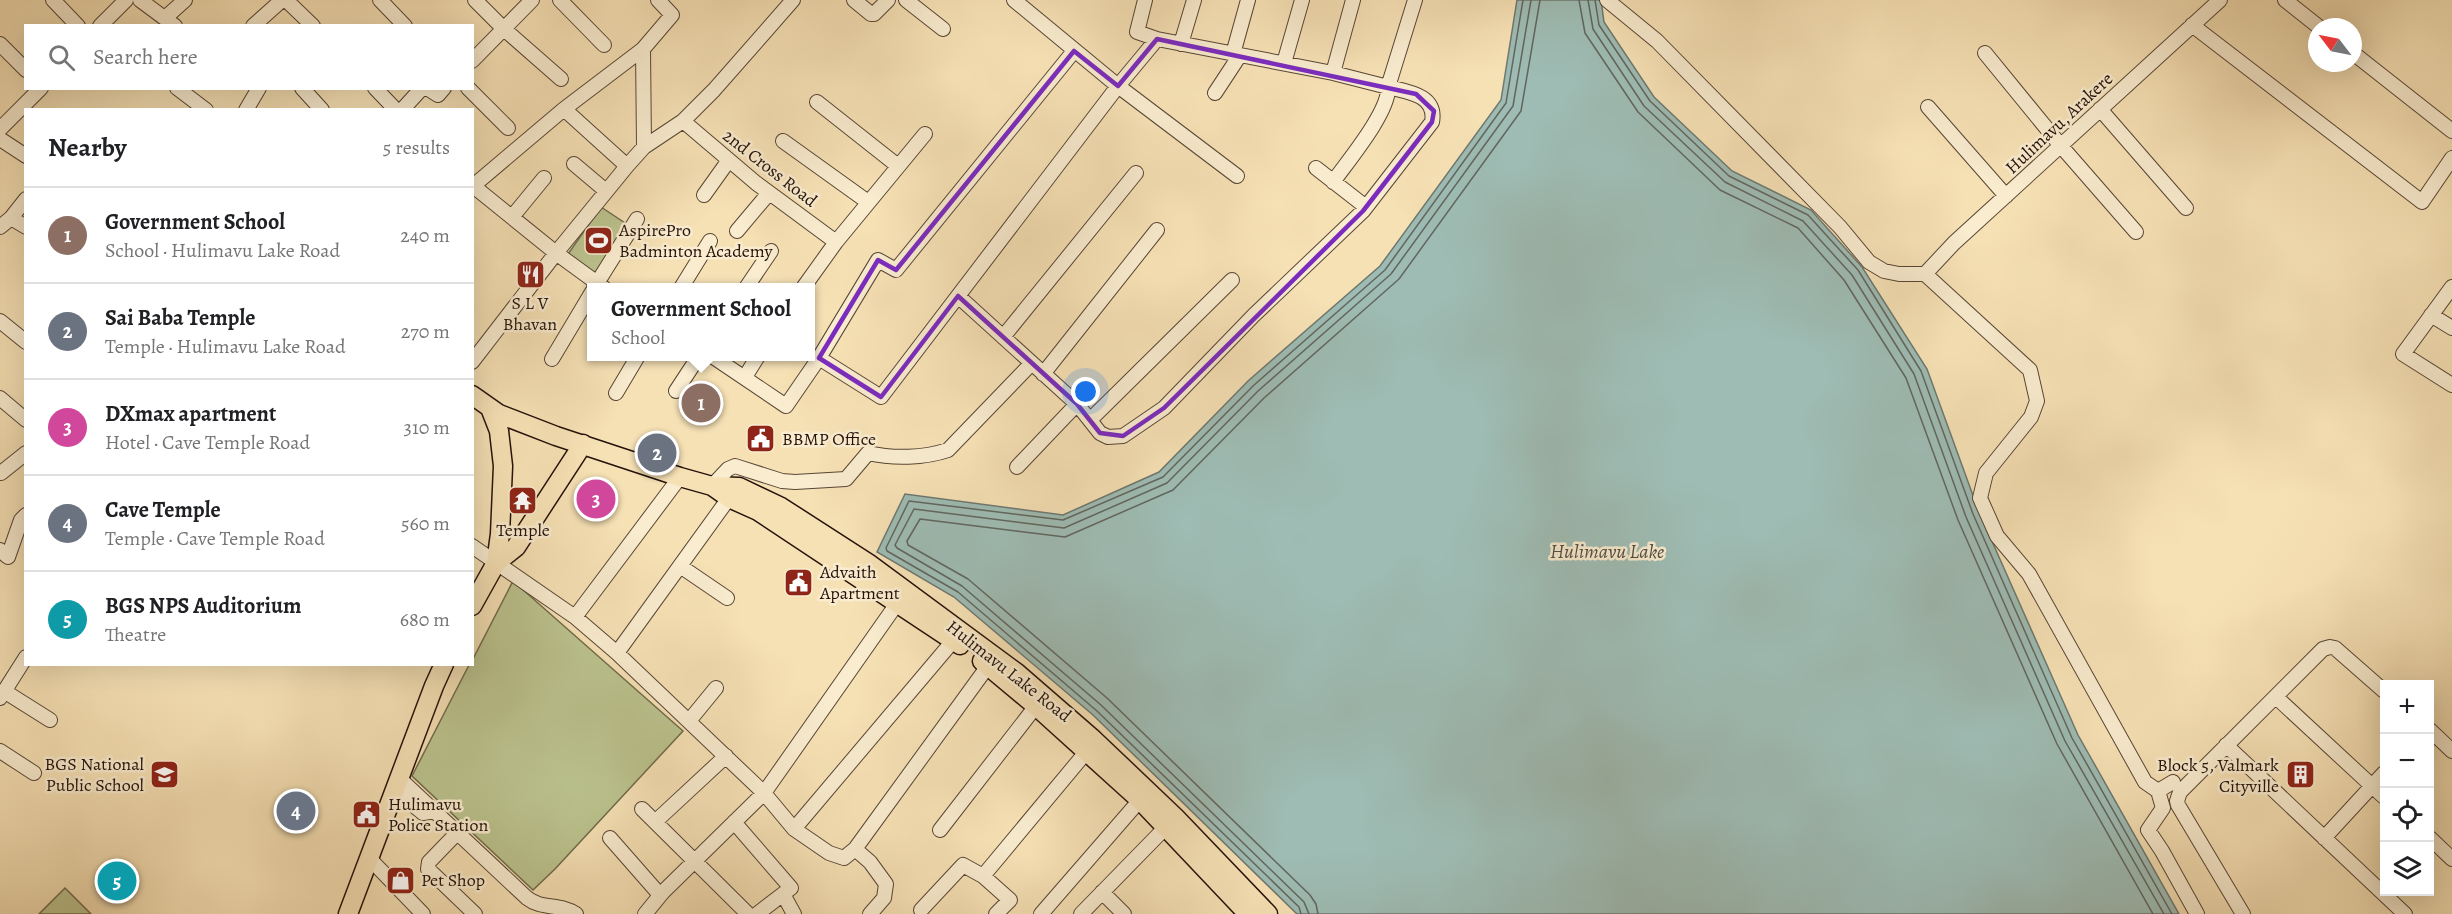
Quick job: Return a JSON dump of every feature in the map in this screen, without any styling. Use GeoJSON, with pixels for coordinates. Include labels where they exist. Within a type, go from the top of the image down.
{"type":"FeatureCollection","features":[{"type":"Feature","properties":{"kind":"main road","name":"Hulimavu Lake Road"},"geometry":{"type":"LineString","coordinates":[[474,396],[490,408],[583,444],[712,486],[738,487],[781,507],[868,563],[901,597],[953,641],[1091,746],[1175,817],[1268,914]]}},
{"type":"Feature","properties":{"kind":"main road"},"geometry":{"type":"LineString","coordinates":[[474,602],[496,563],[500,534],[503,466],[499,431],[490,408]]}},
{"type":"Feature","properties":{"kind":"main road"},"geometry":{"type":"LineString","coordinates":[[496,563],[516,547],[583,444]]}},
{"type":"Feature","properties":{"kind":"main road","name":"Hulimavu Lake Road"},"geometry":{"type":"LineString","coordinates":[[712,486],[901,597],[1017,673],[1091,746],[1248,914]]}},
{"type":"Feature","properties":{"kind":"main road"},"geometry":{"type":"LineString","coordinates":[[348,914],[443,666]]}},
{"type":"Feature","properties":{"kind":"street"},"geometry":{"type":"LineString","coordinates":[[53,0],[76,24]]}},
{"type":"Feature","properties":{"kind":"street"},"geometry":{"type":"LineString","coordinates":[[102,24],[126,0]]}},
{"type":"Feature","properties":{"kind":"street"},"geometry":{"type":"LineString","coordinates":[[140,0],[170,22],[185,0]]}},
{"type":"Feature","properties":{"kind":"street"},"geometry":{"type":"LineString","coordinates":[[255,24],[284,0],[311,24]]}},
{"type":"Feature","properties":{"kind":"street"},"geometry":{"type":"LineString","coordinates":[[380,0],[403,24]]}},
{"type":"Feature","properties":{"kind":"street"},"geometry":{"type":"LineString","coordinates":[[475,0],[504,30],[561,79]]}},
{"type":"Feature","properties":{"kind":"street"},"geometry":{"type":"LineString","coordinates":[[474,59],[532,0]]}},
{"type":"Feature","properties":{"kind":"street"},"geometry":{"type":"LineString","coordinates":[[560,0],[604,45]]}},
{"type":"Feature","properties":{"kind":"street"},"geometry":{"type":"LineString","coordinates":[[474,185],[564,109],[643,49],[672,15],[659,0]]}},
{"type":"Feature","properties":{"kind":"street"},"geometry":{"type":"LineString","coordinates":[[474,359],[627,166],[645,147],[683,121],[714,90],[793,0]]}},
{"type":"Feature","properties":{"kind":"street"},"geometry":{"type":"LineString","coordinates":[[854,0],[871,14],[874,14],[888,0]]}},
{"type":"Feature","properties":{"kind":"street"},"geometry":{"type":"LineString","coordinates":[[906,0],[943,28]]}},
{"type":"Feature","properties":{"kind":"street"},"geometry":{"type":"LineString","coordinates":[[1014,0],[1118,86],[1237,176]]}},
{"type":"Feature","properties":{"kind":"street"},"geometry":{"type":"LineString","coordinates":[[958,296],[1077,404],[1100,433],[1115,437],[1124,436],[1164,408],[1254,315],[1366,207],[1432,122],[1434,111],[1431,105],[1416,94],[1333,73],[1181,44],[1137,33],[1145,0]]}},
{"type":"Feature","properties":{"kind":"street"},"geometry":{"type":"LineString","coordinates":[[1181,44],[1194,0]]}},
{"type":"Feature","properties":{"kind":"street"},"geometry":{"type":"LineString","coordinates":[[1215,93],[1237,55],[1248,0]]}},
{"type":"Feature","properties":{"kind":"street"},"geometry":{"type":"LineString","coordinates":[[1284,63],[1302,0]]}},
{"type":"Feature","properties":{"kind":"street"},"geometry":{"type":"LineString","coordinates":[[1333,73],[1353,0]]}},
{"type":"Feature","properties":{"kind":"street"},"geometry":{"type":"LineString","coordinates":[[1333,182],[1375,123],[1389,94],[1388,87],[1415,0]]}},
{"type":"Feature","properties":{"kind":"street"},"geometry":{"type":"LineString","coordinates":[[1607,0],[1657,41],[1840,227],[1869,262],[1884,271],[1899,274],[1925,274],[2030,370],[2037,401],[2031,417],[1986,473],[1981,489],[1982,507],[1997,536],[2029,574],[2145,783],[2158,791],[2163,808],[2148,830],[2162,850],[2197,914]]}},
{"type":"Feature","properties":{"kind":"street","name":"Hulimavu, Arakere"},"geometry":{"type":"LineString","coordinates":[[1925,274],[1954,243],[2220,0]]}},
{"type":"Feature","properties":{"kind":"street"},"geometry":{"type":"LineString","coordinates":[[2285,0],[2308,18]]}},
{"type":"Feature","properties":{"kind":"street"},"geometry":{"type":"LineString","coordinates":[[2192,25],[2422,202],[2452,158]]}},
{"type":"Feature","properties":{"kind":"street"},"geometry":{"type":"LineString","coordinates":[[819,358],[881,397],[1118,86],[1157,39]]}},
{"type":"Feature","properties":{"kind":"street"},"geometry":{"type":"LineString","coordinates":[[0,44],[24,68]]}},
{"type":"Feature","properties":{"kind":"street"},"geometry":{"type":"LineString","coordinates":[[643,49],[645,147]]}},
{"type":"Feature","properties":{"kind":"street"},"geometry":{"type":"LineString","coordinates":[[719,361],[746,377],[786,406],[819,358],[878,260],[896,270],[1074,51]]}},
{"type":"Feature","properties":{"kind":"street"},"geometry":{"type":"LineString","coordinates":[[1985,53],[2061,146],[2136,232]]}},
{"type":"Feature","properties":{"kind":"street"},"geometry":{"type":"LineString","coordinates":[[2362,60],[2452,131]]}},
{"type":"Feature","properties":{"kind":"street"},"geometry":{"type":"LineString","coordinates":[[0,129],[39,90]]}},
{"type":"Feature","properties":{"kind":"street"},"geometry":{"type":"LineString","coordinates":[[180,90],[203,108]]}},
{"type":"Feature","properties":{"kind":"street"},"geometry":{"type":"LineString","coordinates":[[247,108],[258,90]]}},
{"type":"Feature","properties":{"kind":"street"},"geometry":{"type":"LineString","coordinates":[[304,90],[320,108]]}},
{"type":"Feature","properties":{"kind":"street"},"geometry":{"type":"LineString","coordinates":[[377,90],[394,108]]}},
{"type":"Feature","properties":{"kind":"street"},"geometry":{"type":"LineString","coordinates":[[404,108],[420,90]]}},
{"type":"Feature","properties":{"kind":"street"},"geometry":{"type":"LineString","coordinates":[[431,90],[438,95],[442,90]]}},
{"type":"Feature","properties":{"kind":"street"},"geometry":{"type":"LineString","coordinates":[[470,90],[508,128]]}},
{"type":"Feature","properties":{"kind":"street"},"geometry":{"type":"LineString","coordinates":[[817,102],[898,166]]}},
{"type":"Feature","properties":{"kind":"street"},"geometry":{"type":"LineString","coordinates":[[1928,107],[2006,196]]}},
{"type":"Feature","properties":{"kind":"street"},"geometry":{"type":"LineString","coordinates":[[564,109],[627,166]]}},
{"type":"Feature","properties":{"kind":"street"},"geometry":{"type":"LineString","coordinates":[[2100,109],[2186,208]]}},
{"type":"Feature","properties":{"kind":"street","name":"2nd Cross Road"},"geometry":{"type":"LineString","coordinates":[[683,121],[729,160],[836,242]]}},
{"type":"Feature","properties":{"kind":"street"},"geometry":{"type":"LineString","coordinates":[[807,283],[836,242],[925,134]]}},
{"type":"Feature","properties":{"kind":"street"},"geometry":{"type":"LineString","coordinates":[[0,139],[24,155]]}},
{"type":"Feature","properties":{"kind":"street"},"geometry":{"type":"LineString","coordinates":[[783,141],[868,202]]}},
{"type":"Feature","properties":{"kind":"street"},"geometry":{"type":"LineString","coordinates":[[704,195],[729,160]]}},
{"type":"Feature","properties":{"kind":"street"},"geometry":{"type":"LineString","coordinates":[[574,164],[606,191]]}},
{"type":"Feature","properties":{"kind":"street"},"geometry":{"type":"LineString","coordinates":[[1316,168],[1366,207]]}},
{"type":"Feature","properties":{"kind":"street"},"geometry":{"type":"LineString","coordinates":[[1002,337],[1136,173]]}},
{"type":"Feature","properties":{"kind":"street"},"geometry":{"type":"LineString","coordinates":[[512,218],[544,178]]}},
{"type":"Feature","properties":{"kind":"street"},"geometry":{"type":"LineString","coordinates":[[474,187],[591,283]]}},
{"type":"Feature","properties":{"kind":"street"},"geometry":{"type":"LineString","coordinates":[[737,231],[770,192]]}},
{"type":"Feature","properties":{"kind":"street"},"geometry":{"type":"LineString","coordinates":[[0,227],[11,218],[24,202]]}},
{"type":"Feature","properties":{"kind":"street"},"geometry":{"type":"LineString","coordinates":[[11,218],[24,226]]}},
{"type":"Feature","properties":{"kind":"street"},"geometry":{"type":"LineString","coordinates":[[600,283],[637,219]]}},
{"type":"Feature","properties":{"kind":"street"},"geometry":{"type":"LineString","coordinates":[[1042,374],[1157,231]]}},
{"type":"Feature","properties":{"kind":"street"},"geometry":{"type":"LineString","coordinates":[[684,283],[710,241]]}},
{"type":"Feature","properties":{"kind":"street"},"geometry":{"type":"LineString","coordinates":[[749,283],[771,251]]}},
{"type":"Feature","properties":{"kind":"street"},"geometry":{"type":"LineString","coordinates":[[1090,420],[1232,279]]}},
{"type":"Feature","properties":{"kind":"street"},"geometry":{"type":"LineString","coordinates":[[2452,287],[2403,354],[2452,385]]}},
{"type":"Feature","properties":{"kind":"street"},"geometry":{"type":"LineString","coordinates":[[552,358],[587,304]]}},
{"type":"Feature","properties":{"kind":"street"},"geometry":{"type":"LineString","coordinates":[[2431,315],[2452,328]]}},
{"type":"Feature","properties":{"kind":"street"},"geometry":{"type":"LineString","coordinates":[[0,321],[24,340]]}},
{"type":"Feature","properties":{"kind":"street"},"geometry":{"type":"LineString","coordinates":[[616,393],[636,361]]}},
{"type":"Feature","properties":{"kind":"street"},"geometry":{"type":"LineString","coordinates":[[676,391],[696,361]]}},
{"type":"Feature","properties":{"kind":"street"},"geometry":{"type":"LineString","coordinates":[[746,377],[756,361]]}},
{"type":"Feature","properties":{"kind":"street"},"geometry":{"type":"LineString","coordinates":[[712,486],[723,473],[735,466],[782,481],[811,483],[846,479],[868,453],[879,456],[931,456],[948,450],[1031,364]]}},
{"type":"Feature","properties":{"kind":"street"},"geometry":{"type":"LineString","coordinates":[[0,398],[24,418]]}},
{"type":"Feature","properties":{"kind":"street"},"geometry":{"type":"LineString","coordinates":[[1017,467],[1077,404]]}},
{"type":"Feature","properties":{"kind":"street"},"geometry":{"type":"LineString","coordinates":[[1,473],[24,455]]}},
{"type":"Feature","properties":{"kind":"street"},"geometry":{"type":"LineString","coordinates":[[575,617],[680,477]]}},
{"type":"Feature","properties":{"kind":"street"},"geometry":{"type":"LineString","coordinates":[[617,653],[729,498]]}},
{"type":"Feature","properties":{"kind":"street"},"geometry":{"type":"LineString","coordinates":[[0,550],[8,557],[18,526],[24,518]]}},
{"type":"Feature","properties":{"kind":"street"},"geometry":{"type":"LineString","coordinates":[[474,547],[575,617],[617,653],[726,756],[764,793],[794,829],[829,853],[844,858],[855,849],[988,666]]}},
{"type":"Feature","properties":{"kind":"street"},"geometry":{"type":"LineString","coordinates":[[680,566],[727,598]]}},
{"type":"Feature","properties":{"kind":"street"},"geometry":{"type":"LineString","coordinates":[[645,914],[660,895],[764,793],[901,597]]}},
{"type":"Feature","properties":{"kind":"street"},"geometry":{"type":"LineString","coordinates":[[794,829],[953,641]]}},
{"type":"Feature","properties":{"kind":"street"},"geometry":{"type":"LineString","coordinates":[[2243,914],[2177,801],[2180,792],[2323,649],[2335,648],[2380,687]]}},
{"type":"Feature","properties":{"kind":"street"},"geometry":{"type":"LineString","coordinates":[[24,660],[2,694],[50,720]]}},
{"type":"Feature","properties":{"kind":"street"},"geometry":{"type":"LineString","coordinates":[[689,721],[716,688]]}},
{"type":"Feature","properties":{"kind":"street"},"geometry":{"type":"LineString","coordinates":[[2276,697],[2380,792]]}},
{"type":"Feature","properties":{"kind":"street"},"geometry":{"type":"LineString","coordinates":[[939,830],[1036,706]]}},
{"type":"Feature","properties":{"kind":"street"},"geometry":{"type":"LineString","coordinates":[[2434,734],[2452,751]]}},
{"type":"Feature","properties":{"kind":"street"},"geometry":{"type":"LineString","coordinates":[[2226,745],[2405,914]]}},
{"type":"Feature","properties":{"kind":"street"},"geometry":{"type":"LineString","coordinates":[[983,876],[1091,746]]}},
{"type":"Feature","properties":{"kind":"street"},"geometry":{"type":"LineString","coordinates":[[0,751],[34,773]]}},
{"type":"Feature","properties":{"kind":"street"},"geometry":{"type":"LineString","coordinates":[[656,820],[726,756]]}},
{"type":"Feature","properties":{"kind":"street"},"geometry":{"type":"LineString","coordinates":[[2324,838],[2380,778]]}},
{"type":"Feature","properties":{"kind":"street"},"geometry":{"type":"LineString","coordinates":[[2158,791],[2173,782]]}},
{"type":"Feature","properties":{"kind":"street"},"geometry":{"type":"LineString","coordinates":[[397,784],[423,813],[435,811],[534,904],[566,908],[576,914]]}},
{"type":"Feature","properties":{"kind":"street"},"geometry":{"type":"LineString","coordinates":[[1041,914],[1140,800]]}},
{"type":"Feature","properties":{"kind":"street"},"geometry":{"type":"LineString","coordinates":[[642,809],[656,820],[748,914]]}},
{"type":"Feature","properties":{"kind":"street"},"geometry":{"type":"LineString","coordinates":[[734,822],[791,888],[757,914]]}},
{"type":"Feature","properties":{"kind":"street"},"geometry":{"type":"LineString","coordinates":[[1081,914],[1167,826]]}},
{"type":"Feature","properties":{"kind":"street"},"geometry":{"type":"LineString","coordinates":[[458,832],[429,862],[428,869],[475,914]]}},
{"type":"Feature","properties":{"kind":"street"},"geometry":{"type":"LineString","coordinates":[[610,838],[660,895]]}},
{"type":"Feature","properties":{"kind":"street"},"geometry":{"type":"LineString","coordinates":[[2434,842],[2452,859]]}},
{"type":"Feature","properties":{"kind":"street"},"geometry":{"type":"LineString","coordinates":[[855,849],[870,862],[886,884],[884,898],[870,914]]}},
{"type":"Feature","properties":{"kind":"street"},"geometry":{"type":"LineString","coordinates":[[369,858],[423,914]]}},
{"type":"Feature","properties":{"kind":"street"},"geometry":{"type":"LineString","coordinates":[[921,910],[963,865],[983,876],[1010,900],[996,914]]}},
{"type":"Feature","properties":{"kind":"street"},"geometry":{"type":"LineString","coordinates":[[1102,892],[1124,914]]}},
{"type":"Feature","properties":{"kind":"street"},"geometry":{"type":"LineString","coordinates":[[783,894],[794,914]]}},
{"type":"Feature","properties":{"kind":"highlighted area"},"geometry":{"type":"Polygon","coordinates":[[[1157,39],[1416,94],[1434,111],[1432,122],[1363,211],[1164,408],[1123,436],[1100,433],[1077,404],[958,296],[881,397],[819,358],[878,260],[896,270],[1074,51],[1118,86],[1157,39]]]}},
{"type":"Feature","properties":{"kind":"green space","name":"AspirePro Badminton Academy"},"geometry":{"type":"Polygon","coordinates":[[[601,207],[628,225],[595,273],[568,254],[601,207]]]}},
{"type":"Feature","properties":{"kind":"green space"},"geometry":{"type":"Polygon","coordinates":[[[513,581],[683,731],[533,890],[412,776],[468,666],[474,666],[474,657],[513,581]]]}},
{"type":"Feature","properties":{"kind":"green space"},"geometry":{"type":"Polygon","coordinates":[[[65,888],[91,914],[39,914],[65,888]]]}},
{"type":"Feature","properties":{"kind":"water","name":"Hulimavu Lake"},"geometry":{"type":"Polygon","coordinates":[[[1517,0],[1601,0],[1604,22],[1654,97],[1732,171],[1811,210],[1862,267],[1927,369],[1979,512],[2078,735],[2179,914],[1297,914],[1093,715],[954,597],[877,552],[905,494],[1063,515],[1159,472],[1248,381],[1380,266],[1501,100],[1517,0]]]}},
{"type":"Feature","properties":{"kind":"place","name":"AspirePro Badminton Academy"},"geometry":{"type":"Point","coordinates":[598,240]}},
{"type":"Feature","properties":{"kind":"place","name":"S L V Bhavan"},"geometry":{"type":"Point","coordinates":[530,274]}},
{"type":"Feature","properties":{"kind":"place","name":"Government School"},"geometry":{"type":"Point","coordinates":[701,403]}},
{"type":"Feature","properties":{"kind":"place","name":"BBMP Office"},"geometry":{"type":"Point","coordinates":[761,439]}},
{"type":"Feature","properties":{"kind":"place","name":"Sai Baba Temple"},"geometry":{"type":"Point","coordinates":[657,453]}},
{"type":"Feature","properties":{"kind":"place","name":"DXmax apartment"},"geometry":{"type":"Point","coordinates":[596,499]}},
{"type":"Feature","properties":{"kind":"place","name":"Temple"},"geometry":{"type":"Point","coordinates":[523,501]}},
{"type":"Feature","properties":{"kind":"place","name":"Advaith Apartment"},"geometry":{"type":"Point","coordinates":[799,582]}},
{"type":"Feature","properties":{"kind":"place","name":"BGS National Public School"},"geometry":{"type":"Point","coordinates":[165,774]}},
{"type":"Feature","properties":{"kind":"place","name":"Block 5, Valmark Cityville"},"geometry":{"type":"Point","coordinates":[2300,775]}},
{"type":"Feature","properties":{"kind":"place","name":"Cave Temple"},"geometry":{"type":"Point","coordinates":[296,811]}},
{"type":"Feature","properties":{"kind":"place","name":"Hulimavu Police Station"},"geometry":{"type":"Point","coordinates":[367,814]}},
{"type":"Feature","properties":{"kind":"place","name":"Pet Shop"},"geometry":{"type":"Point","coordinates":[400,880]}},
{"type":"Feature","properties":{"kind":"place","name":"BGS NPS Auditorium"},"geometry":{"type":"Point","coordinates":[117,881]}}]}
